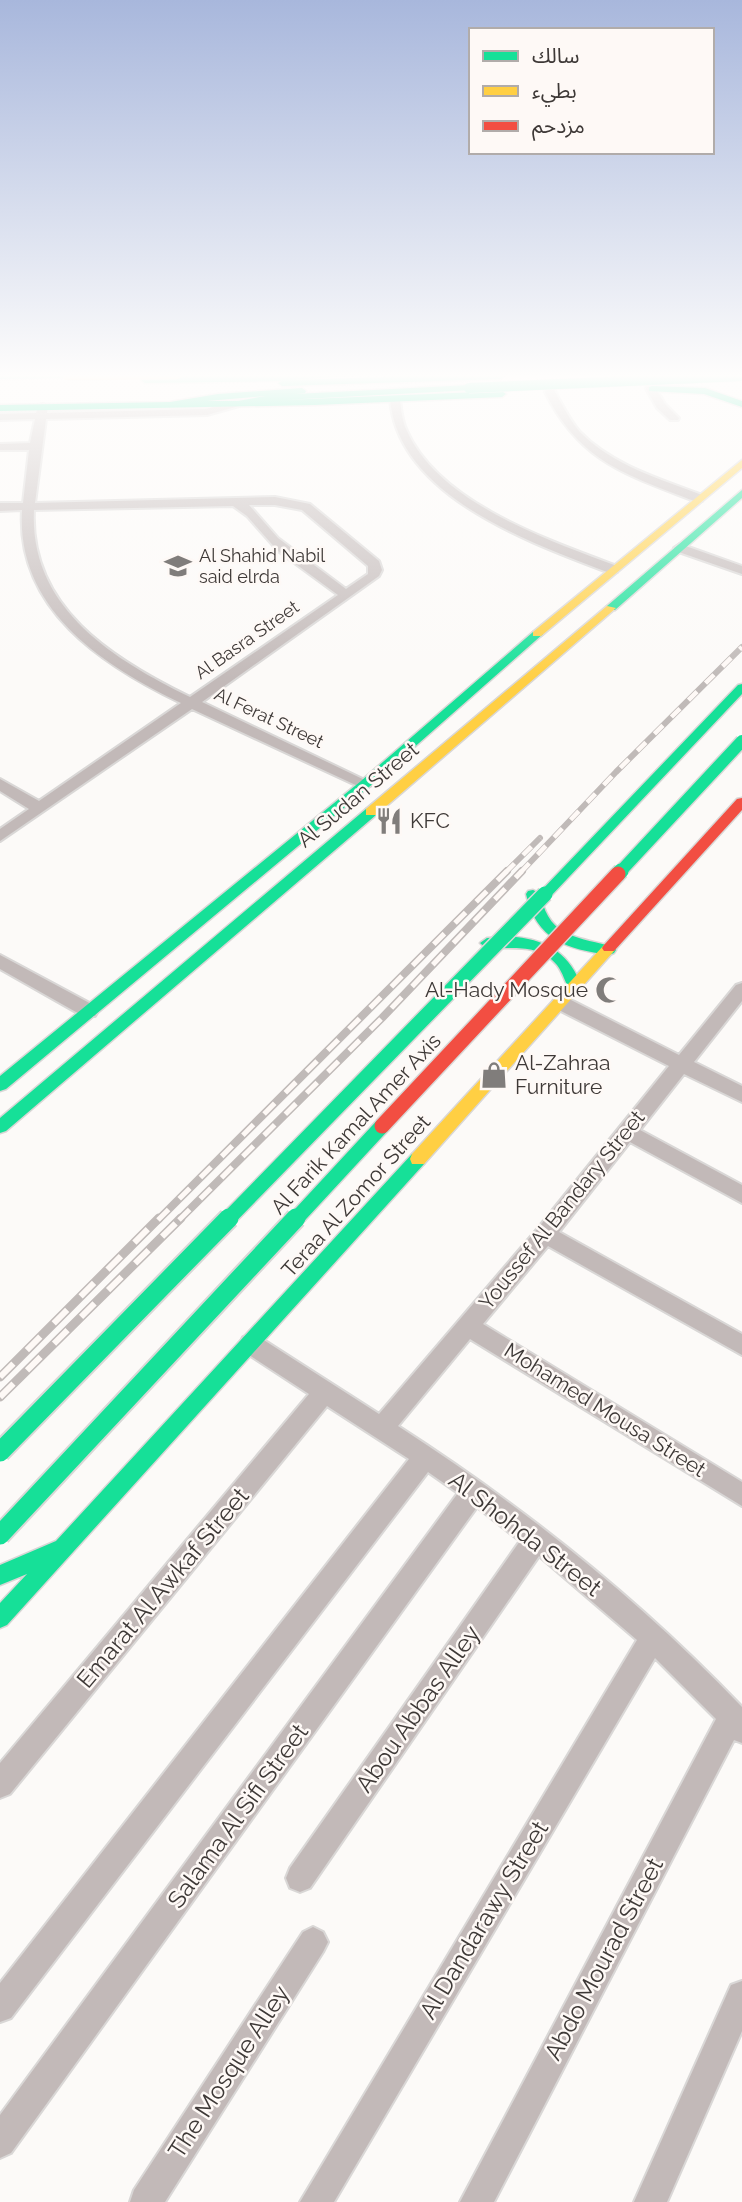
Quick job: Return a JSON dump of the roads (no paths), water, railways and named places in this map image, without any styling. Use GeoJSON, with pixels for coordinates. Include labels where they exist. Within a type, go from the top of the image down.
{"type":"FeatureCollection","features":[{"type":"Feature","properties":{"kind":"main road","name":"Al Sudan Street"},"geometry":{"type":"LineString","coordinates":[[0,1085],[365,784],[612,569],[725,477]]}},
{"type":"Feature","properties":{"kind":"main road"},"geometry":{"type":"LineString","coordinates":[[511,694],[515,675],[535,655],[742,477]]}},
{"type":"Feature","properties":{"kind":"main road","name":"Al Sudan Street"},"geometry":{"type":"LineString","coordinates":[[0,1127],[511,694],[742,493]]}},
{"type":"Feature","properties":{"kind":"main road","name":"Al Farik Kamal Amer Axis"},"geometry":{"type":"LineString","coordinates":[[0,1452],[545,894],[742,687]]}},
{"type":"Feature","properties":{"kind":"main road","name":"Al Farik Kamal Amer Axis"},"geometry":{"type":"LineString","coordinates":[[0,1535],[742,741]]}},
{"type":"Feature","properties":{"kind":"main road","name":"Teraa Al Zomor Street"},"geometry":{"type":"LineString","coordinates":[[0,1618],[742,802]]}},
{"type":"Feature","properties":{"kind":"main road"},"geometry":{"type":"LineString","coordinates":[[533,894],[534,910],[551,932],[572,943],[609,950]]}},
{"type":"Feature","properties":{"kind":"main road"},"geometry":{"type":"LineString","coordinates":[[487,943],[523,941],[546,949],[564,961],[574,978],[575,987]]}},
{"type":"Feature","properties":{"kind":"main road"},"geometry":{"type":"LineString","coordinates":[[89,1011],[117,1026]]}},
{"type":"Feature","properties":{"kind":"main road"},"geometry":{"type":"LineString","coordinates":[[0,1575],[64,1548]]}},
{"type":"Feature","properties":{"kind":"street","name":"Al Ferat Street"},"geometry":{"type":"LineString","coordinates":[[33,477],[27,527],[29,550],[36,572],[49,596],[67,618],[118,663],[191,702],[365,784]]}},
{"type":"Feature","properties":{"kind":"street"},"geometry":{"type":"LineString","coordinates":[[437,477],[476,505],[522,531],[612,569]]}},
{"type":"Feature","properties":{"kind":"street"},"geometry":{"type":"LineString","coordinates":[[644,477],[698,498]]}},
{"type":"Feature","properties":{"kind":"street"},"geometry":{"type":"LineString","coordinates":[[0,506],[235,502],[244,506],[256,523],[296,559],[346,595]]}},
{"type":"Feature","properties":{"kind":"street","name":"Al Basra Street"},"geometry":{"type":"LineString","coordinates":[[0,836],[373,576],[376,570],[374,564],[311,510],[286,502],[235,502]]}},
{"type":"Feature","properties":{"kind":"street"},"geometry":{"type":"LineString","coordinates":[[680,548],[742,570]]}},
{"type":"Feature","properties":{"kind":"street"},"geometry":{"type":"LineString","coordinates":[[0,784],[39,808]]}},
{"type":"Feature","properties":{"kind":"street"},"geometry":{"type":"LineString","coordinates":[[0,961],[89,1011]]}},
{"type":"Feature","properties":{"kind":"street","name":"Youssef Al Bandary Street"},"geometry":{"type":"LineString","coordinates":[[381,1429],[545,1234],[742,989]]}},
{"type":"Feature","properties":{"kind":"street"},"geometry":{"type":"LineString","coordinates":[[561,1003],[742,1095]]}},
{"type":"Feature","properties":{"kind":"street"},"geometry":{"type":"LineString","coordinates":[[626,1131],[742,1195]]}},
{"type":"Feature","properties":{"kind":"street"},"geometry":{"type":"LineString","coordinates":[[545,1234],[742,1345]]}},
{"type":"Feature","properties":{"kind":"street","name":"Mohamed Mousa Street"},"geometry":{"type":"LineString","coordinates":[[468,1326],[742,1495]]}},
{"type":"Feature","properties":{"kind":"street","name":"Al Shohda Street"},"geometry":{"type":"LineString","coordinates":[[251,1344],[475,1490],[653,1637],[737,1723]]}},
{"type":"Feature","properties":{"kind":"street","name":"Emarat Al Awkaf Street"},"geometry":{"type":"LineString","coordinates":[[0,1784],[325,1392]]}},
{"type":"Feature","properties":{"kind":"street"},"geometry":{"type":"LineString","coordinates":[[0,2007],[424,1458]]}},
{"type":"Feature","properties":{"kind":"street","name":"Salama Al Sifi Street"},"geometry":{"type":"LineString","coordinates":[[0,2142],[475,1490]]}},
{"type":"Feature","properties":{"kind":"street","name":"Abou Abbas Alley"},"geometry":{"type":"LineString","coordinates":[[300,1878],[536,1539]]}},
{"type":"Feature","properties":{"kind":"street","name":"Al Dandarawy Street"},"geometry":{"type":"LineString","coordinates":[[316,2202],[653,1637]]}},
{"type":"Feature","properties":{"kind":"street","name":"Abdo Mourad Street"},"geometry":{"type":"LineString","coordinates":[[476,2202],[737,1723]]}},
{"type":"Feature","properties":{"kind":"street","name":"The Mosque Alley"},"geometry":{"type":"LineString","coordinates":[[146,2202],[313,1942]]}},
{"type":"Feature","properties":{"kind":"street"},"geometry":{"type":"LineString","coordinates":[[650,2202],[742,1996]]}},
{"type":"Feature","properties":{"kind":"railway"},"geometry":{"type":"LineString","coordinates":[[521,872],[616,772],[742,647]]}},
{"type":"Feature","properties":{"kind":"railway"},"geometry":{"type":"LineString","coordinates":[[158,1220],[540,838]]}},
{"type":"Feature","properties":{"kind":"railway"},"geometry":{"type":"LineString","coordinates":[[179,1220],[382,1018],[522,871]]}},
{"type":"Feature","properties":{"kind":"railway"},"geometry":{"type":"LineString","coordinates":[[0,1377],[159,1218]]}},
{"type":"Feature","properties":{"kind":"railway"},"geometry":{"type":"LineString","coordinates":[[0,1397],[181,1218]]}},
{"type":"Feature","properties":{"kind":"place","name":"Al Shahid Nabil said elrda"},"geometry":{"type":"Point","coordinates":[178,566]}},
{"type":"Feature","properties":{"kind":"place","name":"KFC"},"geometry":{"type":"Point","coordinates":[389,821]}},
{"type":"Feature","properties":{"kind":"place","name":"Al-Hady Mosque"},"geometry":{"type":"Point","coordinates":[609,990]}},
{"type":"Feature","properties":{"kind":"place","name":"Al-Zahraa Furniture"},"geometry":{"type":"Point","coordinates":[494,1075]}}]}
